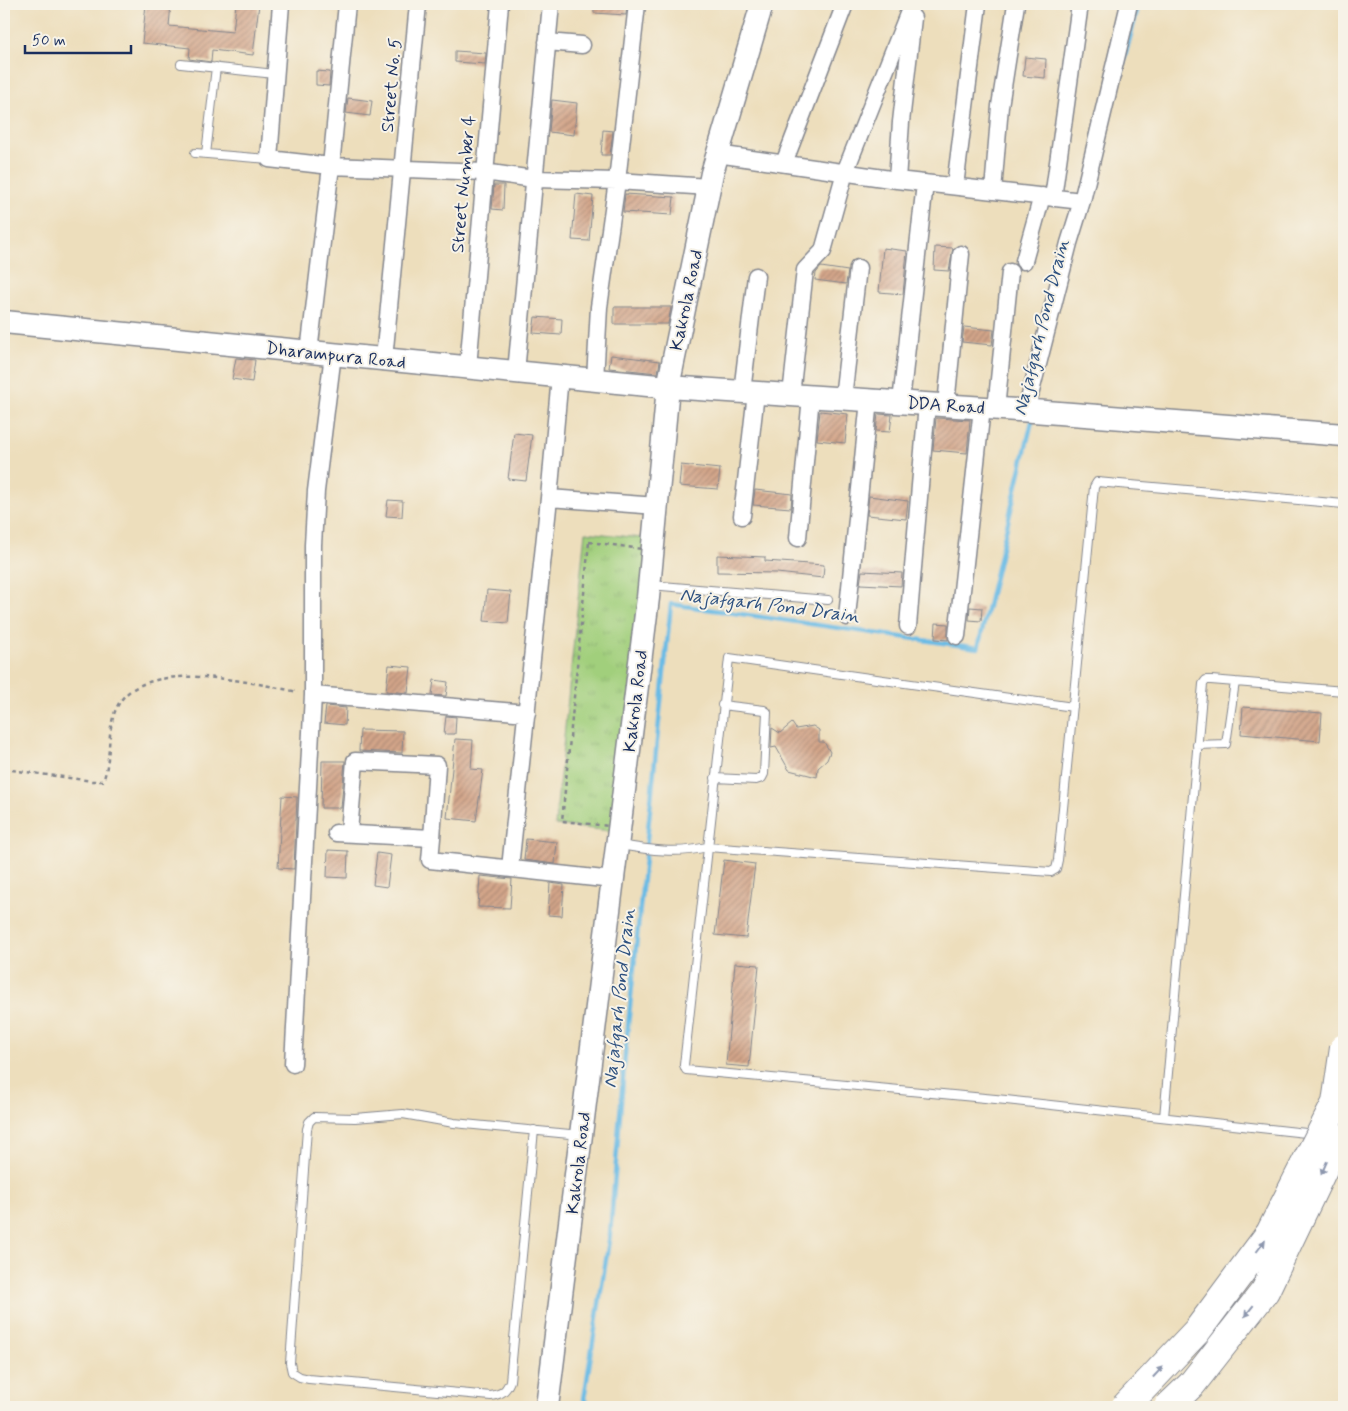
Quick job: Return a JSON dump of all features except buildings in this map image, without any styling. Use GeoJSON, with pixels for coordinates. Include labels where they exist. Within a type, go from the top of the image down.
{"type":"FeatureCollection","features":[{"type":"Feature","properties":{"kind":"highway"},"geometry":{"type":"LineString","coordinates":[[1125,1407],[1197,1331],[1270,1233],[1336,1103],[1344,1048]]}},
{"type":"Feature","properties":{"kind":"highway"},"geometry":{"type":"LineString","coordinates":[[1168,1407],[1192,1384],[1265,1291],[1309,1202],[1344,1123]]}},
{"type":"Feature","properties":{"kind":"street"},"geometry":{"type":"LineString","coordinates":[[281,4],[269,159],[332,166],[484,172],[534,179],[617,181],[709,187]]}},
{"type":"Feature","properties":{"kind":"street"},"geometry":{"type":"LineString","coordinates":[[309,352],[332,166],[347,4]]}},
{"type":"Feature","properties":{"kind":"street","name":"Street No. 5"},"geometry":{"type":"LineString","coordinates":[[384,359],[418,4]]}},
{"type":"Feature","properties":{"kind":"street","name":"Street Number 4"},"geometry":{"type":"LineString","coordinates":[[468,367],[500,4]]}},
{"type":"Feature","properties":{"kind":"street"},"geometry":{"type":"LineString","coordinates":[[516,372],[551,4]]}},
{"type":"Feature","properties":{"kind":"street"},"geometry":{"type":"LineString","coordinates":[[595,380],[599,307],[617,181],[637,4]]}},
{"type":"Feature","properties":{"kind":"street","name":"Kakrola Road"},"geometry":{"type":"LineString","coordinates":[[547,1407],[649,585],[668,387],[717,154],[762,4]]}},
{"type":"Feature","properties":{"kind":"street"},"geometry":{"type":"LineString","coordinates":[[784,163],[845,4]]}},
{"type":"Feature","properties":{"kind":"street"},"geometry":{"type":"LineString","coordinates":[[798,538],[805,270],[823,252],[845,172],[913,4]]}},
{"type":"Feature","properties":{"kind":"street"},"geometry":{"type":"LineString","coordinates":[[896,180],[913,4]]}},
{"type":"Feature","properties":{"kind":"street"},"geometry":{"type":"LineString","coordinates":[[955,186],[978,4]]}},
{"type":"Feature","properties":{"kind":"street"},"geometry":{"type":"LineString","coordinates":[[993,191],[1000,106],[1016,4]]}},
{"type":"Feature","properties":{"kind":"street"},"geometry":{"type":"LineString","coordinates":[[1024,261],[1048,197],[1080,4]]}},
{"type":"Feature","properties":{"kind":"street"},"geometry":{"type":"LineString","coordinates":[[1034,411],[1069,242],[1082,201],[1129,4]]}},
{"type":"Feature","properties":{"kind":"street"},"geometry":{"type":"LineString","coordinates":[[547,42],[582,45]]}},
{"type":"Feature","properties":{"kind":"street"},"geometry":{"type":"LineString","coordinates":[[717,154],[896,180],[1082,201]]}},
{"type":"Feature","properties":{"kind":"street"},"geometry":{"type":"LineString","coordinates":[[901,402],[924,183]]}},
{"type":"Feature","properties":{"kind":"street"},"geometry":{"type":"LineString","coordinates":[[908,626],[936,405],[960,254]]}},
{"type":"Feature","properties":{"kind":"street"},"geometry":{"type":"LineString","coordinates":[[843,398],[858,268]]}},
{"type":"Feature","properties":{"kind":"street"},"geometry":{"type":"LineString","coordinates":[[957,636],[1010,272]]}},
{"type":"Feature","properties":{"kind":"street"},"geometry":{"type":"LineString","coordinates":[[742,516],[756,276]]}},
{"type":"Feature","properties":{"kind":"street","name":"Dharampura Road"},"geometry":{"type":"LineString","coordinates":[[4,322],[668,387]]}},
{"type":"Feature","properties":{"kind":"street"},"geometry":{"type":"LineString","coordinates":[[293,1064],[313,695],[314,509],[333,354]]}},
{"type":"Feature","properties":{"kind":"street"},"geometry":{"type":"LineString","coordinates":[[510,868],[560,376]]}},
{"type":"Feature","properties":{"kind":"street","name":"DDA Road"},"geometry":{"type":"LineString","coordinates":[[668,387],[1034,411],[1344,435]]}},
{"type":"Feature","properties":{"kind":"street"},"geometry":{"type":"LineString","coordinates":[[848,617],[869,400]]}},
{"type":"Feature","properties":{"kind":"street"},"geometry":{"type":"LineString","coordinates":[[549,498],[657,506]]}},
{"type":"Feature","properties":{"kind":"street"},"geometry":{"type":"LineString","coordinates":[[313,695],[527,713]]}},
{"type":"Feature","properties":{"kind":"street"},"geometry":{"type":"LineString","coordinates":[[432,838],[343,833],[355,761],[437,766],[432,838],[430,860],[613,880]]}},
{"type":"Feature","properties":{"kind":"lane"},"geometry":{"type":"LineString","coordinates":[[180,64],[275,74]]}},
{"type":"Feature","properties":{"kind":"lane"},"geometry":{"type":"LineString","coordinates":[[206,154],[216,67]]}},
{"type":"Feature","properties":{"kind":"lane"},"geometry":{"type":"LineString","coordinates":[[195,153],[269,159]]}},
{"type":"Feature","properties":{"kind":"lane"},"geometry":{"type":"LineString","coordinates":[[618,845],[663,852],[694,850],[707,847],[1051,872],[1056,869],[1058,860],[1094,487],[1097,482],[1344,504]]}},
{"type":"Feature","properties":{"kind":"lane"},"geometry":{"type":"LineString","coordinates":[[649,585],[828,600]]}},
{"type":"Feature","properties":{"kind":"lane"},"geometry":{"type":"LineString","coordinates":[[1073,707],[735,657],[728,658],[684,1065],[686,1070],[1164,1117],[1344,1138]]}},
{"type":"Feature","properties":{"kind":"lane"},"geometry":{"type":"LineString","coordinates":[[1164,1117],[1203,684],[1206,680],[1344,691]]}},
{"type":"Feature","properties":{"kind":"lane"},"geometry":{"type":"LineString","coordinates":[[1197,745],[1226,744],[1235,682]]}},
{"type":"Feature","properties":{"kind":"lane"},"geometry":{"type":"LineString","coordinates":[[715,778],[756,780],[762,778],[764,774],[767,712],[764,710],[722,705]]}},
{"type":"Feature","properties":{"kind":"lane"},"geometry":{"type":"LineString","coordinates":[[534,1130],[510,1381],[507,1390],[501,1394],[491,1396],[309,1379],[292,1372],[290,1363],[309,1122],[314,1117],[355,1118],[403,1114],[454,1122],[534,1130],[581,1135]]}},
{"type":"Feature","properties":{"kind":"path"},"geometry":{"type":"LineString","coordinates":[[588,542],[642,549],[609,826],[562,821],[588,542]]}},
{"type":"Feature","properties":{"kind":"path"},"geometry":{"type":"LineString","coordinates":[[4,769],[103,781],[110,730],[116,708],[126,694],[138,686],[158,680],[200,677],[241,681],[313,695]]}},
{"type":"Feature","properties":{"kind":"green space"},"geometry":{"type":"Polygon","coordinates":[[[585,532],[650,539],[612,831],[555,825],[585,532]]]}},
{"type":"Feature","properties":{"kind":"waterway","name":"Najafgarh Pond Drain"},"geometry":{"type":"LineString","coordinates":[[1120,75],[1139,4]]}},
{"type":"Feature","properties":{"kind":"waterway","name":"Najafgarh Pond Drain"},"geometry":{"type":"LineString","coordinates":[[590,1407],[584,1399],[610,1234],[625,1055],[671,604],[978,648],[1033,417]]}}]}
